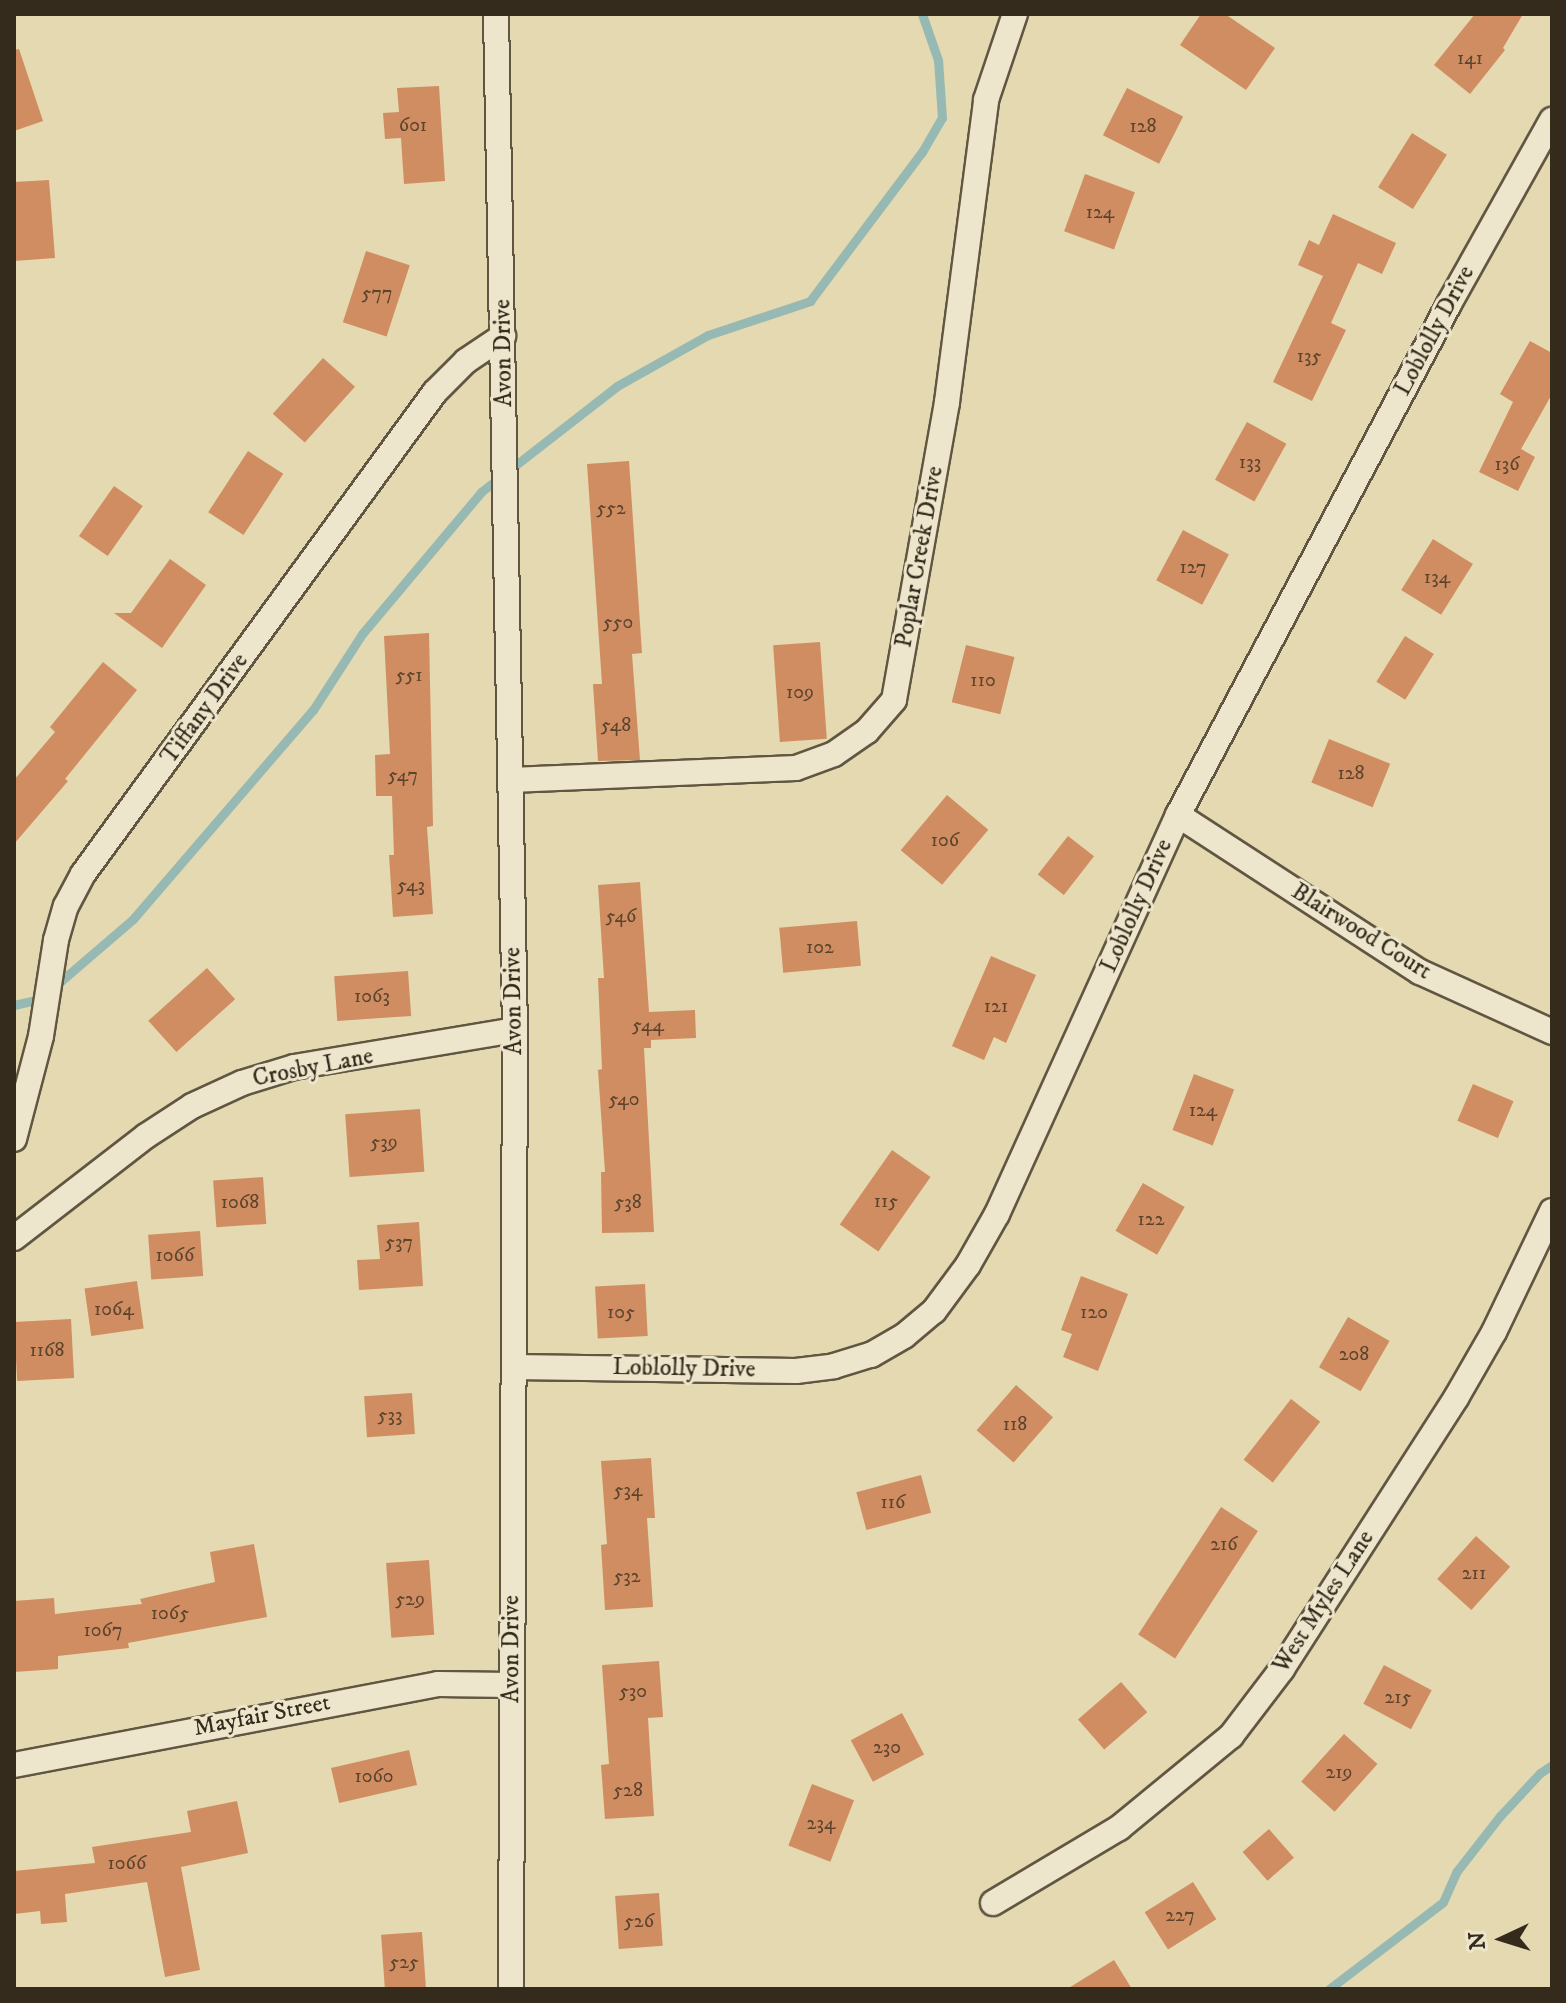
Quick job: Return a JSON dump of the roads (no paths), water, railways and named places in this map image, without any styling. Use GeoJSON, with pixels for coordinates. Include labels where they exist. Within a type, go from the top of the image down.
{"type":"FeatureCollection","features":[{"type":"Feature","properties":{"kind":"street","name":"Avon Drive"},"geometry":{"type":"LineString","coordinates":[[496,14],[515,1030],[511,1989]]}},
{"type":"Feature","properties":{"kind":"street","name":"Poplar Creek Drive"},"geometry":{"type":"LineString","coordinates":[[511,780],[796,768],[834,754],[867,731],[894,700],[947,402],[986,100],[1015,14]]}},
{"type":"Feature","properties":{"kind":"street","name":"Loblolly Drive"},"geometry":{"type":"LineString","coordinates":[[514,1367],[796,1371],[834,1366],[871,1355],[904,1336],[934,1311],[968,1265],[997,1214],[1178,815],[1449,304],[1552,120]]}},
{"type":"Feature","properties":{"kind":"street","name":"Tiffany Drive"},"geometry":{"type":"LineString","coordinates":[[14,1139],[41,1036],[56,940],[66,906],[83,874],[435,392],[466,361],[503,336]]}},
{"type":"Feature","properties":{"kind":"street","name":"Blairwood Court"},"geometry":{"type":"LineString","coordinates":[[1178,815],[1420,972],[1552,1032]]}},
{"type":"Feature","properties":{"kind":"street","name":"Crosby Lane"},"geometry":{"type":"LineString","coordinates":[[14,1238],[146,1136],[192,1106],[242,1083],[294,1067],[515,1030]]}},
{"type":"Feature","properties":{"kind":"street","name":"West Myles Lane"},"geometry":{"type":"LineString","coordinates":[[993,1903],[1119,1828],[1231,1736],[1282,1669],[1456,1398],[1494,1332],[1552,1211]]}},
{"type":"Feature","properties":{"kind":"street","name":"Mayfair Street"},"geometry":{"type":"LineString","coordinates":[[14,1765],[438,1684],[512,1685]]}},
{"type":"Feature","properties":{"kind":"waterway"},"geometry":{"type":"LineString","coordinates":[[14,1005],[40,999],[133,919],[313,710],[362,634],[481,492],[617,386],[708,335],[810,301],[922,152],[942,118],[938,60],[922,14]]}},
{"type":"Feature","properties":{"kind":"waterway"},"geometry":{"type":"LineString","coordinates":[[1329,1989],[1443,1902],[1457,1871],[1500,1816],[1540,1773],[1552,1765]]}}]}
